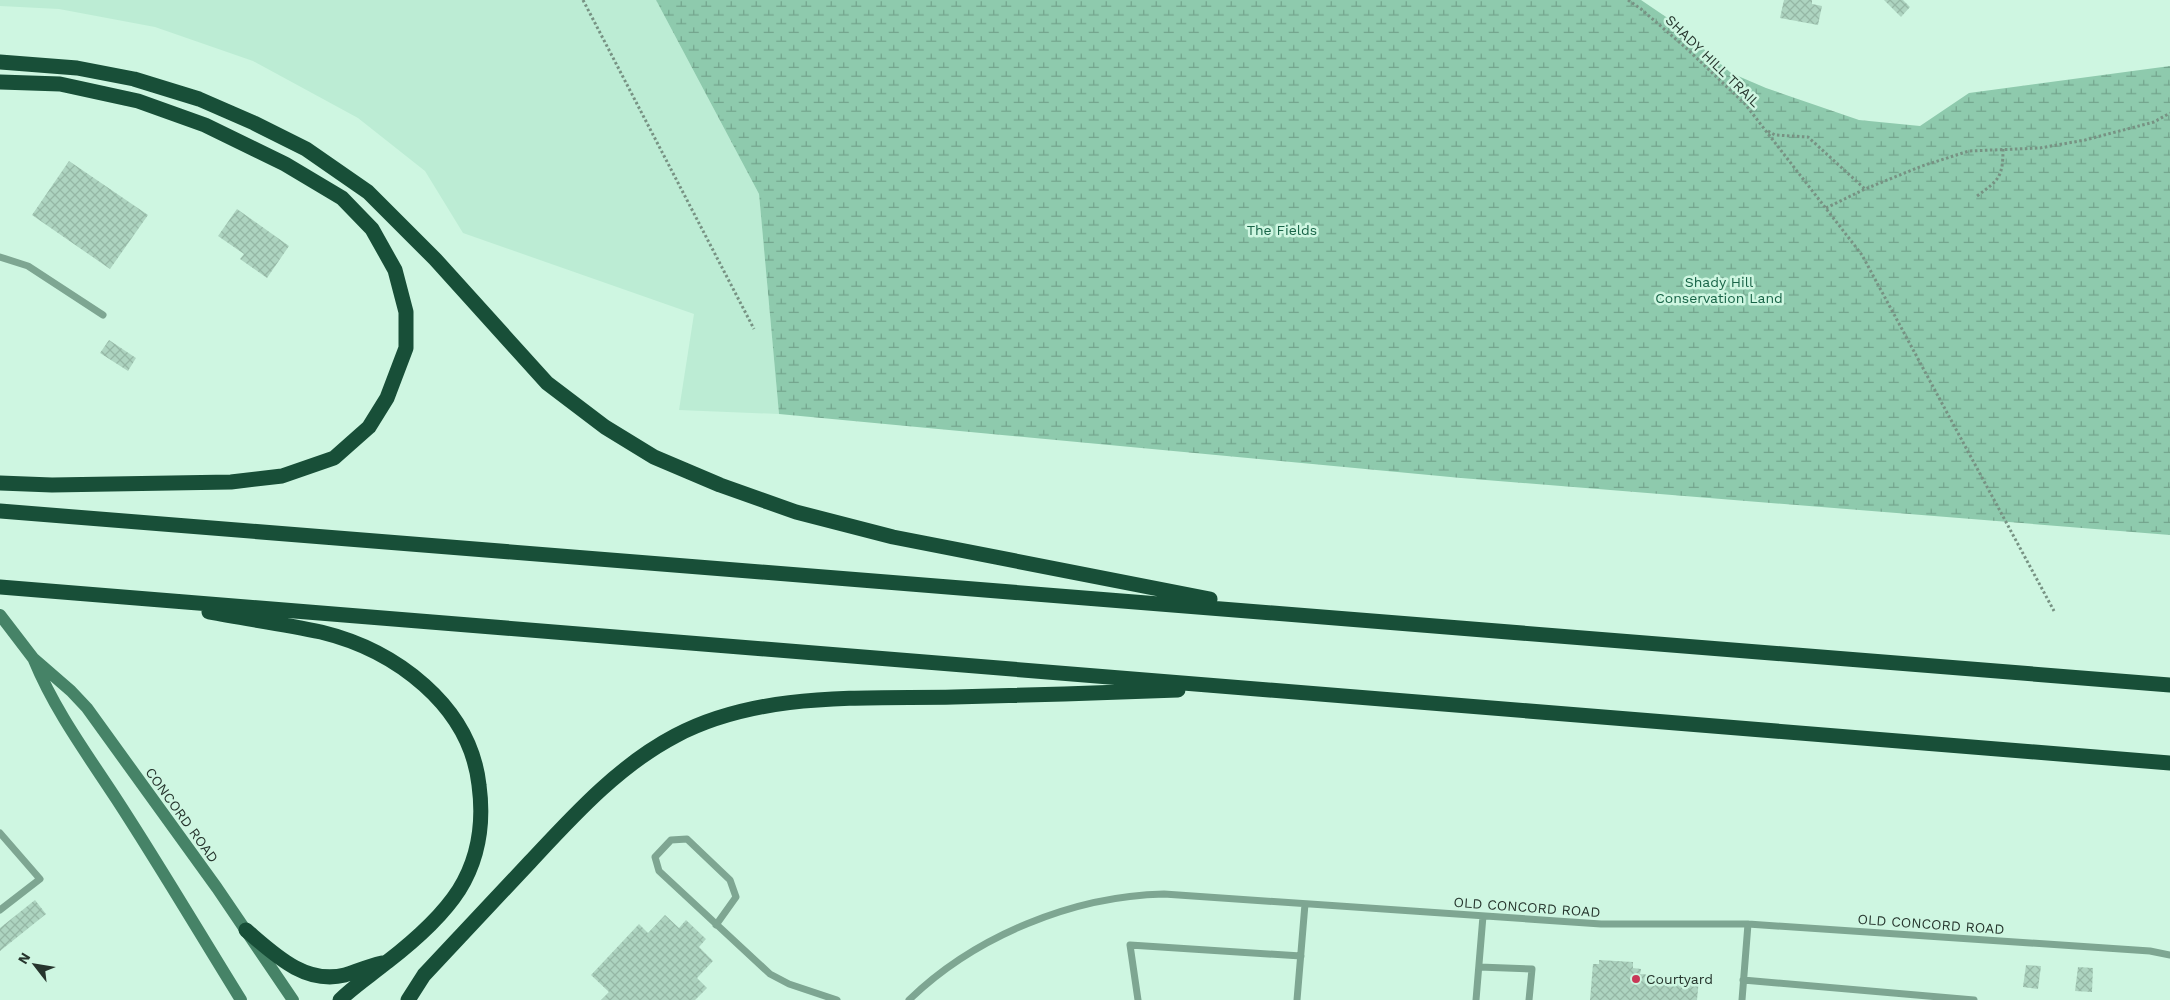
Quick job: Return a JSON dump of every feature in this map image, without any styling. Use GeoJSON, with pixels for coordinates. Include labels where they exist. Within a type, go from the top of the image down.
{"type":"FeatureCollection","features":[{"type":"Feature","properties":{"kind":"highway"},"geometry":{"type":"LineString","coordinates":[[0,62],[77,68],[134,78],[199,99],[254,123],[306,149],[368,192],[436,259],[547,383],[605,427],[654,457],[720,485],[796,512],[893,537],[1283,613]]}},
{"type":"Feature","properties":{"kind":"highway"},"geometry":{"type":"LineString","coordinates":[[0,82],[60,84],[138,101],[205,126],[285,164],[342,198],[372,229],[395,270],[406,312],[406,348],[387,398],[369,427],[334,458],[282,476],[231,482],[52,485],[0,482]]}},
{"type":"Feature","properties":{"kind":"highway"},"geometry":{"type":"LineString","coordinates":[[0,511],[2170,685]]}},
{"type":"Feature","properties":{"kind":"highway"},"geometry":{"type":"LineString","coordinates":[[0,587],[2170,763]]}},
{"type":"Feature","properties":{"kind":"highway"},"geometry":{"type":"LineString","coordinates":[[129,597],[330,636],[369,650],[398,666],[426,687],[450,711],[463,732],[477,766],[482,808],[479,840],[471,867],[459,890],[442,912],[388,961],[340,1000]]}},
{"type":"Feature","properties":{"kind":"highway"},"geometry":{"type":"LineString","coordinates":[[396,1000],[424,975],[596,794],[637,761],[676,736],[709,721],[741,711],[781,704],[845,699],[1252,688]]}},
{"type":"Feature","properties":{"kind":"highway"},"geometry":{"type":"LineString","coordinates":[[246,930],[285,962],[310,974],[329,977],[388,961]]}},
{"type":"Feature","properties":{"kind":"highway"},"geometry":{"type":"LineString","coordinates":[[408,1000],[424,975]]}},
{"type":"Feature","properties":{"kind":"main road","name":"CONCORD ROAD"},"geometry":{"type":"LineString","coordinates":[[0,615],[33,658],[71,691],[87,708],[294,1000]]}},
{"type":"Feature","properties":{"kind":"main road","name":"CONCORD ROAD"},"geometry":{"type":"LineString","coordinates":[[33,658],[47,691],[63,718],[117,800],[241,1000]]}},
{"type":"Feature","properties":{"kind":"lane"},"geometry":{"type":"LineString","coordinates":[[0,257],[28,266],[103,315]]}},
{"type":"Feature","properties":{"kind":"lane"},"geometry":{"type":"LineString","coordinates":[[0,833],[40,879],[0,910]]}},
{"type":"Feature","properties":{"kind":"lane"},"geometry":{"type":"LineString","coordinates":[[716,925],[736,897],[730,880],[687,839],[671,840],[655,858],[659,871],[716,925],[761,967],[789,984],[837,1000]]}},
{"type":"Feature","properties":{"kind":"lane","name":"OLD CONCORD ROAD"},"geometry":{"type":"LineString","coordinates":[[909,1000],[940,974],[987,944],[1040,919],[1092,903],[1140,894],[1164,894],[1601,924],[1748,924],[2150,951],[2170,955]]}},
{"type":"Feature","properties":{"kind":"lane"},"geometry":{"type":"LineString","coordinates":[[1297,1000],[1305,904]]}},
{"type":"Feature","properties":{"kind":"lane"},"geometry":{"type":"LineString","coordinates":[[1476,1000],[1483,916]]}},
{"type":"Feature","properties":{"kind":"lane"},"geometry":{"type":"LineString","coordinates":[[1742,1000],[1748,924]]}},
{"type":"Feature","properties":{"kind":"lane"},"geometry":{"type":"LineString","coordinates":[[1138,1000],[1130,945],[1301,956]]}},
{"type":"Feature","properties":{"kind":"lane"},"geometry":{"type":"LineString","coordinates":[[1478,967],[1532,969],[1529,1000]]}},
{"type":"Feature","properties":{"kind":"lane"},"geometry":{"type":"LineString","coordinates":[[1744,980],[1974,1000]]}},
{"type":"Feature","properties":{"kind":"path"},"geometry":{"type":"LineString","coordinates":[[582,0],[754,329]]}},
{"type":"Feature","properties":{"kind":"path","name":"SHADY HILL TRAIL"},"geometry":{"type":"LineString","coordinates":[[1628,0],[1648,14],[1746,104],[1862,255],[2054,611]]}},
{"type":"Feature","properties":{"kind":"path"},"geometry":{"type":"LineString","coordinates":[[1826,208],[1865,189],[1922,166],[1969,150],[2040,148],[2085,140],[2154,122],[2170,113]]}},
{"type":"Feature","properties":{"kind":"path"},"geometry":{"type":"LineString","coordinates":[[1765,129],[1775,135],[1808,137],[1865,189]]}},
{"type":"Feature","properties":{"kind":"path"},"geometry":{"type":"LineString","coordinates":[[1977,196],[1994,183],[2003,169],[2003,150]]}},
{"type":"Feature","properties":{"kind":"shaded area"},"geometry":{"type":"Polygon","coordinates":[[[0,0],[656,0],[759,194],[779,414],[679,410],[694,314],[463,233],[425,171],[358,118],[253,61],[155,27],[59,9],[0,6],[0,0]]]}},
{"type":"Feature","properties":{"kind":"green space"},"geometry":{"type":"Polygon","coordinates":[[[656,0],[1641,0],[1672,21],[1731,73],[1766,88],[1859,120],[1920,126],[1969,93],[2170,66],[2170,535],[1461,478],[779,414],[759,194],[656,0]]]}},
{"type":"Feature","properties":{"kind":"building"},"geometry":{"type":"Polygon","coordinates":[[[1784,0],[1812,0],[1812,4],[1822,6],[1818,25],[1780,18],[1784,0]]]}},
{"type":"Feature","properties":{"kind":"building"},"geometry":{"type":"Polygon","coordinates":[[[1884,0],[1903,0],[1910,7],[1901,17],[1884,0]]]}},
{"type":"Feature","properties":{"kind":"building"},"geometry":{"type":"Polygon","coordinates":[[[69,161],[148,215],[110,269],[32,215],[69,161]]]}},
{"type":"Feature","properties":{"kind":"building"},"geometry":{"type":"Polygon","coordinates":[[[237,209],[289,246],[267,278],[240,259],[244,254],[218,236],[237,209]]]}},
{"type":"Feature","properties":{"kind":"building"},"geometry":{"type":"Polygon","coordinates":[[[109,340],[136,358],[128,371],[100,353],[109,340]]]}},
{"type":"Feature","properties":{"kind":"building"},"geometry":{"type":"Polygon","coordinates":[[[35,900],[46,914],[0,951],[0,928],[35,900]]]}},
{"type":"Feature","properties":{"kind":"building"},"geometry":{"type":"Polygon","coordinates":[[[665,915],[679,928],[686,920],[706,939],[699,947],[713,961],[697,978],[707,988],[695,1000],[601,1000],[609,992],[591,975],[639,924],[648,933],[665,915]]]}},
{"type":"Feature","properties":{"kind":"building","name":"Courtyard"},"geometry":{"type":"Polygon","coordinates":[[[1599,960],[1633,962],[1633,968],[1641,969],[1640,974],[1699,979],[1697,1000],[1590,1000],[1593,964],[1599,964],[1599,960]]]}},
{"type":"Feature","properties":{"kind":"building"},"geometry":{"type":"Polygon","coordinates":[[[2026,965],[2041,966],[2038,989],[2023,987],[2026,965]]]}},
{"type":"Feature","properties":{"kind":"building"},"geometry":{"type":"Polygon","coordinates":[[[2078,967],[2093,968],[2092,992],[2075,991],[2078,967]]]}},
{"type":"Feature","properties":{"kind":"place","name":"Courtyard"},"geometry":{"type":"Point","coordinates":[1636,979]}},
{"type":"Feature","properties":{"kind":"park label","name":"The Fields"},"geometry":{"type":"Point","coordinates":[1282,230]}},
{"type":"Feature","properties":{"kind":"park label","name":"Shady Hill Conservation Land"},"geometry":{"type":"Point","coordinates":[1719,290]}}]}
